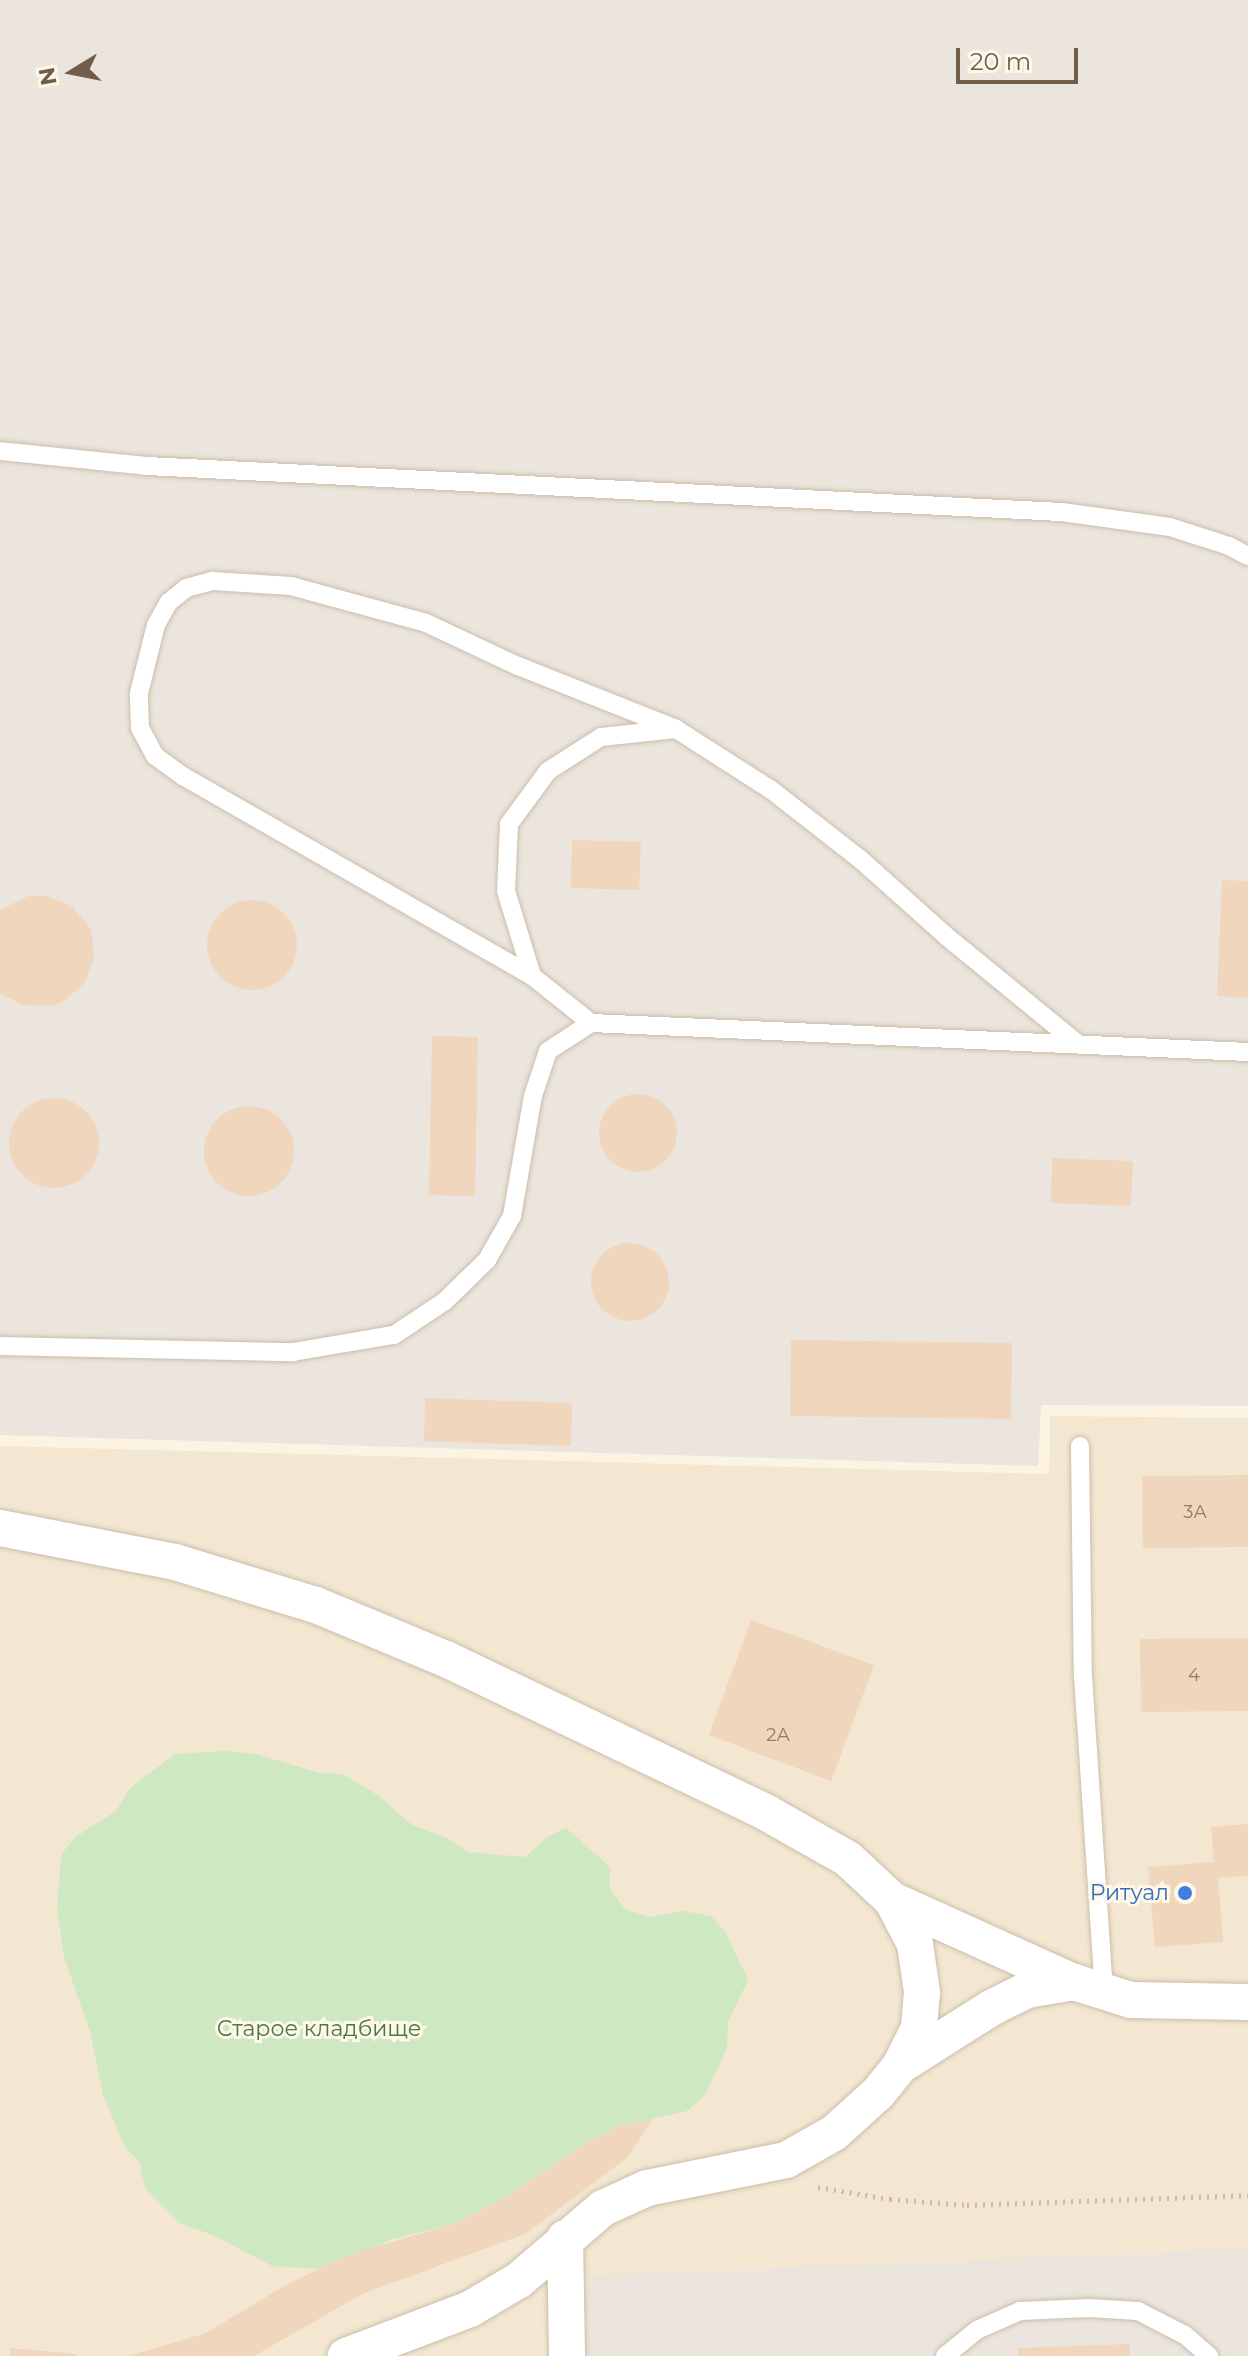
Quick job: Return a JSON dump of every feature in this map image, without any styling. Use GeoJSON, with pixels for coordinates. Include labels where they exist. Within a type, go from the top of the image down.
{"type":"FeatureCollection","features":[{"type":"Feature","properties":{"kind":"street"},"geometry":{"type":"LineString","coordinates":[[0,1528],[175,1562],[316,1605],[446,1659],[767,1813],[848,1859],[892,1900],[1089,1987],[1131,2000],[1248,2002]]}},
{"type":"Feature","properties":{"kind":"street"},"geometry":{"type":"LineString","coordinates":[[346,2356],[470,2309],[519,2280],[603,2208],[647,2188],[786,2160],[834,2133],[877,2094],[900,2066],[919,2028],[922,1992],[915,1944],[892,1900]]}},
{"type":"Feature","properties":{"kind":"street"},"geometry":{"type":"LineString","coordinates":[[900,2066],[991,2008],[1027,1990],[1089,1987]]}},
{"type":"Feature","properties":{"kind":"street"},"geometry":{"type":"LineString","coordinates":[[565,2238],[567,2356]]}},
{"type":"Feature","properties":{"kind":"lane"},"geometry":{"type":"LineString","coordinates":[[0,451],[147,466],[1062,512],[1170,527],[1229,546],[1248,556]]}},
{"type":"Feature","properties":{"kind":"lane"},"geometry":{"type":"LineString","coordinates":[[591,1023],[532,976],[184,777],[155,756],[140,728],[139,693],[156,625],[169,602],[186,588],[213,581],[291,586],[426,623],[518,666],[676,729],[770,789],[860,859],[946,936],[1078,1044]]}},
{"type":"Feature","properties":{"kind":"lane"},"geometry":{"type":"LineString","coordinates":[[532,976],[506,891],[509,824],[548,771],[601,737],[676,729]]}},
{"type":"Feature","properties":{"kind":"lane"},"geometry":{"type":"LineString","coordinates":[[0,1346],[293,1352],[394,1335],[445,1301],[487,1260],[512,1216],[533,1096],[548,1051],[591,1023],[1248,1052]]}},
{"type":"Feature","properties":{"kind":"lane"},"geometry":{"type":"LineString","coordinates":[[1080,1446],[1089,1987]]}},
{"type":"Feature","properties":{"kind":"lane"},"geometry":{"type":"LineString","coordinates":[[945,2356],[977,2330],[1020,2311],[1089,2308],[1138,2311],[1185,2335],[1209,2356]]}},
{"type":"Feature","properties":{"kind":"path"},"geometry":{"type":"LineString","coordinates":[[803,2185],[890,2199],[967,2205],[1248,2195]]}},
{"type":"Feature","properties":{"kind":"shaded area"},"geometry":{"type":"Polygon","coordinates":[[[0,0],[1248,0],[1248,1406],[1041,1405],[1038,1466],[0,1435],[0,0]]]}},
{"type":"Feature","properties":{"kind":"shaded area"},"geometry":{"type":"Polygon","coordinates":[[[1050,1416],[1248,1418],[1248,2356],[0,2356],[0,1446],[1049,1474],[1050,1416]]]}},
{"type":"Feature","properties":{"kind":"shaded area"},"geometry":{"type":"Polygon","coordinates":[[[1248,2249],[1248,2356],[588,2356],[589,2276],[1248,2249]]]}},
{"type":"Feature","properties":{"kind":"green space","name":"Старое кладбище"},"geometry":{"type":"Polygon","coordinates":[[[224,1751],[256,1754],[320,1773],[343,1774],[379,1796],[412,1825],[447,1838],[468,1852],[525,1857],[547,1837],[566,1828],[610,1867],[610,1889],[625,1909],[650,1917],[683,1911],[711,1916],[725,1931],[748,1980],[728,2022],[727,2048],[705,2095],[687,2111],[617,2127],[588,2142],[510,2195],[454,2224],[393,2239],[321,2269],[272,2266],[213,2235],[181,2224],[145,2188],[139,2161],[125,2147],[103,2095],[90,2032],[64,1957],[57,1908],[61,1855],[74,1838],[116,1811],[130,1788],[175,1754],[224,1751]]]}},
{"type":"Feature","properties":{"kind":"building"},"geometry":{"type":"Polygon","coordinates":[[[572,840],[641,842],[639,890],[571,888],[572,840]]]}},
{"type":"Feature","properties":{"kind":"building"},"geometry":{"type":"Polygon","coordinates":[[[1222,880],[1248,881],[1248,998],[1217,996],[1222,880]]]}},
{"type":"Feature","properties":{"kind":"building"},"geometry":{"type":"Polygon","coordinates":[[[28,896],[47,896],[72,906],[90,928],[94,958],[85,982],[66,1000],[53,1006],[22,1005],[0,993],[0,910],[28,896]]]}},
{"type":"Feature","properties":{"kind":"building"},"geometry":{"type":"Polygon","coordinates":[[[252,900],[269,903],[284,913],[294,928],[297,945],[294,962],[284,977],[269,987],[252,990],[235,987],[220,977],[210,962],[207,945],[210,928],[220,913],[235,903],[252,900]]]}},
{"type":"Feature","properties":{"kind":"building"},"geometry":{"type":"Polygon","coordinates":[[[432,1036],[478,1037],[475,1196],[429,1195],[432,1036]]]}},
{"type":"Feature","properties":{"kind":"building"},"geometry":{"type":"Polygon","coordinates":[[[630,1094],[646,1094],[660,1100],[671,1111],[677,1133],[671,1155],[660,1166],[646,1172],[630,1172],[616,1166],[605,1155],[599,1141],[599,1125],[605,1111],[616,1100],[630,1094]]]}},
{"type":"Feature","properties":{"kind":"building"},"geometry":{"type":"Polygon","coordinates":[[[54,1098],[71,1101],[86,1111],[96,1126],[99,1143],[96,1160],[86,1175],[71,1185],[54,1188],[37,1185],[22,1175],[12,1160],[9,1143],[12,1126],[22,1111],[37,1101],[54,1098]]]}},
{"type":"Feature","properties":{"kind":"building"},"geometry":{"type":"Polygon","coordinates":[[[249,1106],[266,1110],[281,1119],[290,1134],[294,1151],[290,1168],[281,1183],[266,1192],[249,1196],[232,1192],[217,1183],[208,1168],[204,1151],[208,1134],[217,1119],[232,1110],[249,1106]]]}},
{"type":"Feature","properties":{"kind":"building"},"geometry":{"type":"Polygon","coordinates":[[[1052,1158],[1133,1161],[1131,1206],[1051,1203],[1052,1158]]]}},
{"type":"Feature","properties":{"kind":"building"},"geometry":{"type":"Polygon","coordinates":[[[622,1243],[638,1243],[652,1249],[663,1260],[669,1282],[663,1304],[652,1315],[638,1321],[622,1321],[608,1315],[597,1304],[591,1290],[591,1274],[597,1260],[608,1249],[622,1243]]]}},
{"type":"Feature","properties":{"kind":"building"},"geometry":{"type":"Polygon","coordinates":[[[791,1340],[1012,1343],[1011,1419],[790,1416],[791,1340]]]}},
{"type":"Feature","properties":{"kind":"building"},"geometry":{"type":"Polygon","coordinates":[[[425,1398],[572,1403],[571,1446],[424,1441],[425,1398]]]}},
{"type":"Feature","properties":{"kind":"building"},"geometry":{"type":"Polygon","coordinates":[[[1248,1475],[1248,1547],[1143,1548],[1142,1476],[1248,1475]]]}},
{"type":"Feature","properties":{"kind":"building"},"geometry":{"type":"Polygon","coordinates":[[[751,1620],[874,1665],[831,1781],[709,1735],[751,1620]]]}},
{"type":"Feature","properties":{"kind":"building"},"geometry":{"type":"Polygon","coordinates":[[[1248,1638],[1248,1711],[1141,1712],[1140,1639],[1248,1638]]]}},
{"type":"Feature","properties":{"kind":"building","name":"Ритуал"},"geometry":{"type":"Polygon","coordinates":[[[1248,1824],[1248,1876],[1218,1878],[1223,1942],[1155,1947],[1148,1867],[1214,1862],[1211,1827],[1248,1824]]]}},
{"type":"Feature","properties":{"kind":"building"},"geometry":{"type":"Polygon","coordinates":[[[653,2119],[627,2158],[525,2234],[362,2294],[254,2356],[128,2356],[206,2333],[286,2285],[350,2254],[454,2224],[510,2195],[588,2142],[617,2127],[653,2119]]]}},
{"type":"Feature","properties":{"kind":"building"},"geometry":{"type":"Polygon","coordinates":[[[1130,2344],[1130,2356],[1018,2356],[1018,2348],[1130,2344]]]}},
{"type":"Feature","properties":{"kind":"building"},"geometry":{"type":"Polygon","coordinates":[[[10,2348],[75,2354],[75,2356],[10,2356],[10,2348]]]}},
{"type":"Feature","properties":{"kind":"place","name":"Ритуал"},"geometry":{"type":"Point","coordinates":[1185,1893]}}]}
